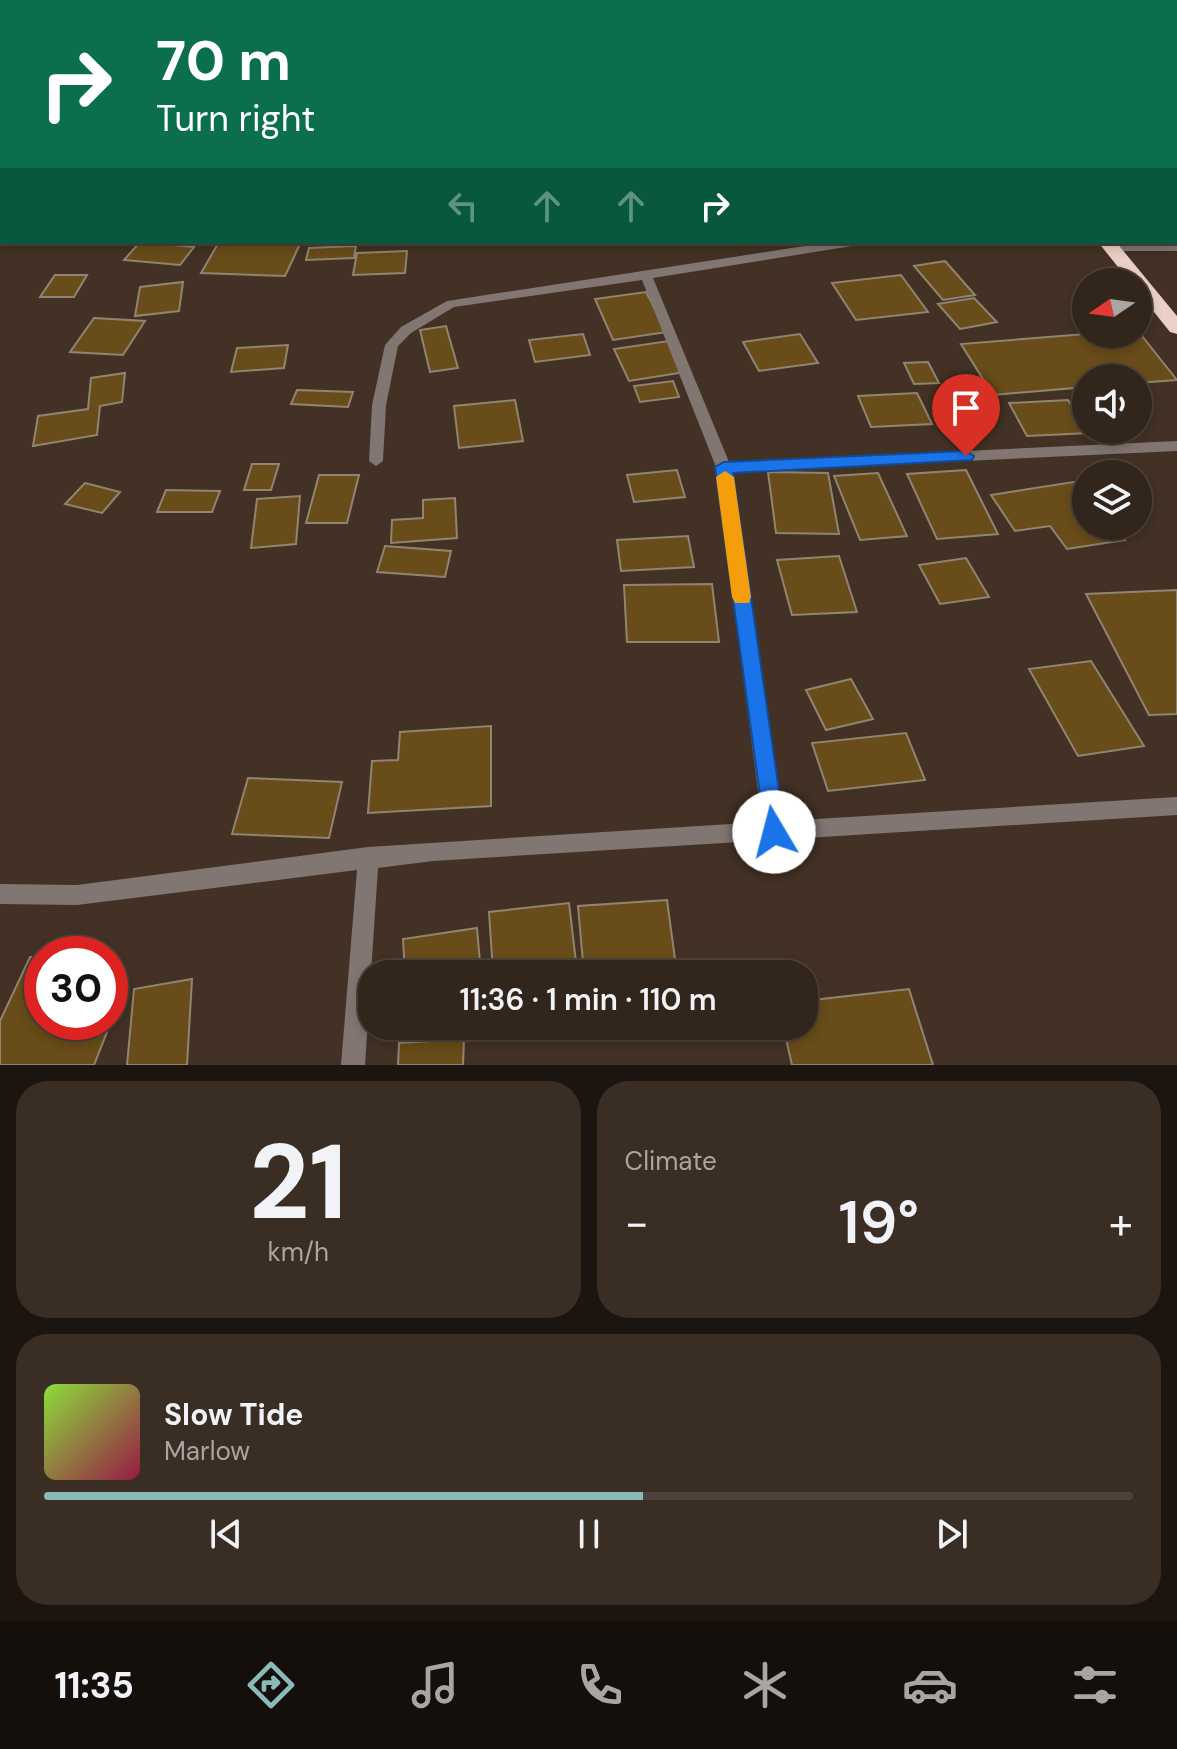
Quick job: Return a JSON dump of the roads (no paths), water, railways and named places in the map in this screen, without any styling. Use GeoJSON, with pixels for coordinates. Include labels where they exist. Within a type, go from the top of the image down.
{"type":"FeatureCollection","features":[{"type":"Feature","properties":{"kind":"highway"},"geometry":{"type":"LineString","coordinates":[[1110,245],[1177,328]]}},
{"type":"Feature","properties":{"kind":"street"},"geometry":{"type":"LineString","coordinates":[[376,461],[379,405],[392,345],[406,330],[451,304],[840,244]]}},
{"type":"Feature","properties":{"kind":"street"},"geometry":{"type":"LineString","coordinates":[[1110,245],[1177,247]]}},
{"type":"Feature","properties":{"kind":"street"},"geometry":{"type":"LineString","coordinates":[[646,276],[724,467],[774,832]]}},
{"type":"Feature","properties":{"kind":"street"},"geometry":{"type":"LineString","coordinates":[[724,467],[1177,446]]}},
{"type":"Feature","properties":{"kind":"street"},"geometry":{"type":"LineString","coordinates":[[0,894],[77,895],[368,857],[1177,806]]}},
{"type":"Feature","properties":{"kind":"street"},"geometry":{"type":"LineString","coordinates":[[353,1065],[368,857]]}}]}
